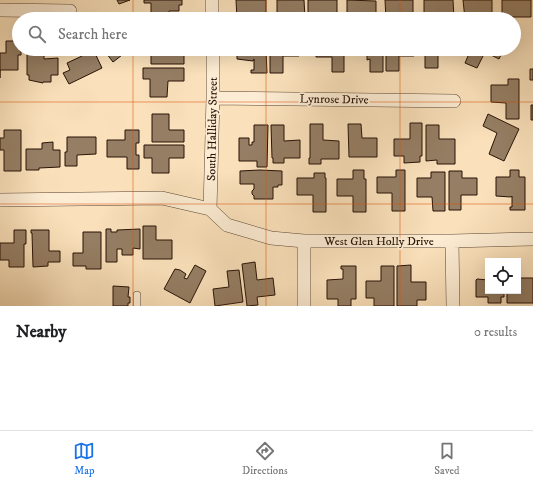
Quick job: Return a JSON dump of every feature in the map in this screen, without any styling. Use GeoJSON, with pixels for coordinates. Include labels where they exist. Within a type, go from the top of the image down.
{"type":"FeatureCollection","features":[{"type":"Feature","properties":{"kind":"street"},"geometry":{"type":"LineString","coordinates":[[212,0],[212,12]]}},
{"type":"Feature","properties":{"kind":"street"},"geometry":{"type":"LineString","coordinates":[[0,10],[70,11]]}},
{"type":"Feature","properties":{"kind":"street","name":"South Halliday Street"},"geometry":{"type":"LineString","coordinates":[[210,209],[213,56]]}},
{"type":"Feature","properties":{"kind":"street","name":"Lynrose Drive"},"geometry":{"type":"LineString","coordinates":[[213,98],[454,101]]}},
{"type":"Feature","properties":{"kind":"street"},"geometry":{"type":"LineString","coordinates":[[0,200],[162,198],[210,209]]}},
{"type":"Feature","properties":{"kind":"street","name":"West Glen Holly Drive"},"geometry":{"type":"LineString","coordinates":[[210,209],[224,230],[271,238],[304,241],[452,241],[533,239]]}},
{"type":"Feature","properties":{"kind":"street"},"geometry":{"type":"LineString","coordinates":[[304,241],[304,306]]}},
{"type":"Feature","properties":{"kind":"street"},"geometry":{"type":"LineString","coordinates":[[452,241],[453,306]]}},
{"type":"Feature","properties":{"kind":"lane"},"geometry":{"type":"LineString","coordinates":[[137,295],[137,306]]}},
{"type":"Feature","properties":{"kind":"building"},"geometry":{"type":"Polygon","coordinates":[[[117,0],[130,0],[119,4],[117,0]]]}},
{"type":"Feature","properties":{"kind":"building"},"geometry":{"type":"Polygon","coordinates":[[[144,0],[182,0],[182,5],[179,5],[179,11],[169,12],[151,12],[151,3],[144,3],[144,0]]]}},
{"type":"Feature","properties":{"kind":"building"},"geometry":{"type":"Polygon","coordinates":[[[236,0],[266,0],[266,12],[237,12],[236,0]]]}},
{"type":"Feature","properties":{"kind":"building"},"geometry":{"type":"Polygon","coordinates":[[[277,0],[304,0],[305,12],[277,12],[277,0]]]}},
{"type":"Feature","properties":{"kind":"building"},"geometry":{"type":"Polygon","coordinates":[[[308,0],[337,0],[337,12],[308,12],[308,0]]]}},
{"type":"Feature","properties":{"kind":"building"},"geometry":{"type":"Polygon","coordinates":[[[347,0],[376,1],[376,12],[347,12],[347,0]]]}},
{"type":"Feature","properties":{"kind":"building"},"geometry":{"type":"Polygon","coordinates":[[[385,0],[413,0],[413,12],[386,12],[385,0]]]}},
{"type":"Feature","properties":{"kind":"building"},"geometry":{"type":"Polygon","coordinates":[[[424,0],[453,0],[454,12],[424,12],[424,0]]]}},
{"type":"Feature","properties":{"kind":"building"},"geometry":{"type":"Polygon","coordinates":[[[463,0],[492,0],[492,12],[464,12],[463,0]]]}},
{"type":"Feature","properties":{"kind":"building"},"geometry":{"type":"Polygon","coordinates":[[[502,0],[531,0],[531,17],[521,17],[521,12],[502,12],[502,0]]]}},
{"type":"Feature","properties":{"kind":"building"},"geometry":{"type":"Polygon","coordinates":[[[6,41],[12,41],[12,56],[18,56],[18,70],[0,70],[0,53],[6,53],[6,41]]]}},
{"type":"Feature","properties":{"kind":"building"},"geometry":{"type":"Polygon","coordinates":[[[27,56],[44,56],[44,59],[58,58],[58,75],[51,75],[51,82],[43,83],[29,80],[29,75],[27,75],[27,56]]]}},
{"type":"Feature","properties":{"kind":"building"},"geometry":{"type":"Polygon","coordinates":[[[82,56],[96,56],[102,68],[69,84],[63,73],[70,70],[67,63],[82,56]]]}},
{"type":"Feature","properties":{"kind":"building"},"geometry":{"type":"Polygon","coordinates":[[[108,56],[121,56],[113,62],[108,56]]]}},
{"type":"Feature","properties":{"kind":"building"},"geometry":{"type":"Polygon","coordinates":[[[151,56],[184,56],[184,64],[151,64],[151,56]]]}},
{"type":"Feature","properties":{"kind":"building"},"geometry":{"type":"Polygon","coordinates":[[[237,56],[266,56],[267,73],[251,73],[251,70],[254,70],[254,59],[253,61],[237,59],[237,56]]]}},
{"type":"Feature","properties":{"kind":"building"},"geometry":{"type":"Polygon","coordinates":[[[270,56],[283,56],[283,73],[270,73],[270,56]]]}},
{"type":"Feature","properties":{"kind":"building"},"geometry":{"type":"Polygon","coordinates":[[[344,56],[344,72],[332,72],[332,57],[316,57],[344,56]]]}},
{"type":"Feature","properties":{"kind":"building"},"geometry":{"type":"Polygon","coordinates":[[[367,56],[383,56],[383,72],[370,72],[370,59],[367,60],[367,56]]]}},
{"type":"Feature","properties":{"kind":"building"},"geometry":{"type":"Polygon","coordinates":[[[386,56],[399,56],[399,71],[386,71],[386,56]]]}},
{"type":"Feature","properties":{"kind":"building"},"geometry":{"type":"Polygon","coordinates":[[[425,56],[438,56],[438,68],[425,68],[425,56]]]}},
{"type":"Feature","properties":{"kind":"building"},"geometry":{"type":"Polygon","coordinates":[[[468,56],[483,56],[477,68],[465,63],[468,56]]]}},
{"type":"Feature","properties":{"kind":"building"},"geometry":{"type":"Polygon","coordinates":[[[493,56],[500,56],[499,59],[493,56]]]}},
{"type":"Feature","properties":{"kind":"building"},"geometry":{"type":"Polygon","coordinates":[[[143,68],[184,68],[184,81],[168,81],[167,97],[150,97],[150,79],[143,79],[143,68]]]}},
{"type":"Feature","properties":{"kind":"building"},"geometry":{"type":"Polygon","coordinates":[[[530,69],[533,69],[533,80],[530,80],[530,69]]]}},
{"type":"Feature","properties":{"kind":"building"},"geometry":{"type":"Polygon","coordinates":[[[508,79],[519,79],[519,119],[506,119],[506,103],[491,102],[491,85],[508,85],[508,79]]]}},
{"type":"Feature","properties":{"kind":"building"},"geometry":{"type":"Polygon","coordinates":[[[531,105],[533,105],[533,120],[531,120],[531,105]]]}},
{"type":"Feature","properties":{"kind":"building"},"geometry":{"type":"Polygon","coordinates":[[[152,114],[169,114],[169,130],[184,130],[184,142],[152,142],[152,114]]]}},
{"type":"Feature","properties":{"kind":"building"},"geometry":{"type":"Polygon","coordinates":[[[488,114],[519,129],[504,161],[489,154],[497,133],[483,126],[488,114]]]}},
{"type":"Feature","properties":{"kind":"building"},"geometry":{"type":"Polygon","coordinates":[[[410,123],[422,123],[422,156],[420,156],[420,162],[404,163],[404,156],[394,156],[394,139],[410,139],[410,123]]]}},
{"type":"Feature","properties":{"kind":"building"},"geometry":{"type":"Polygon","coordinates":[[[310,124],[323,124],[323,140],[339,141],[339,159],[321,159],[321,164],[309,164],[310,124]]]}},
{"type":"Feature","properties":{"kind":"building"},"geometry":{"type":"Polygon","coordinates":[[[348,124],[361,124],[362,138],[377,138],[377,157],[349,157],[348,124]]]}},
{"type":"Feature","properties":{"kind":"building"},"geometry":{"type":"Polygon","coordinates":[[[254,125],[268,125],[267,167],[257,167],[257,161],[239,161],[239,138],[249,138],[249,145],[252,145],[252,142],[254,142],[254,125]]]}},
{"type":"Feature","properties":{"kind":"building"},"geometry":{"type":"Polygon","coordinates":[[[271,125],[284,125],[284,141],[300,140],[300,158],[284,158],[284,163],[273,163],[271,125]]]}},
{"type":"Feature","properties":{"kind":"building"},"geometry":{"type":"Polygon","coordinates":[[[426,125],[439,125],[439,139],[455,139],[455,164],[437,164],[437,160],[426,161],[426,125]]]}},
{"type":"Feature","properties":{"kind":"building"},"geometry":{"type":"Polygon","coordinates":[[[4,130],[21,130],[21,171],[4,171],[4,150],[0,150],[0,138],[4,138],[4,130]]]}},
{"type":"Feature","properties":{"kind":"building"},"geometry":{"type":"Polygon","coordinates":[[[125,130],[139,130],[139,143],[136,143],[136,155],[139,155],[139,169],[127,169],[127,157],[107,157],[107,140],[125,140],[125,130]]]}},
{"type":"Feature","properties":{"kind":"building"},"geometry":{"type":"Polygon","coordinates":[[[67,137],[96,137],[96,154],[77,155],[77,166],[65,166],[67,137]]]}},
{"type":"Feature","properties":{"kind":"building"},"geometry":{"type":"Polygon","coordinates":[[[53,142],[53,150],[60,150],[60,167],[26,170],[26,149],[42,149],[42,143],[53,142]]]}},
{"type":"Feature","properties":{"kind":"building"},"geometry":{"type":"Polygon","coordinates":[[[144,145],[184,145],[184,158],[169,158],[169,173],[152,173],[152,158],[144,158],[144,145]]]}},
{"type":"Feature","properties":{"kind":"building"},"geometry":{"type":"Polygon","coordinates":[[[353,170],[364,170],[364,179],[366,179],[366,212],[353,212],[353,196],[337,196],[337,179],[353,179],[353,170]]]}},
{"type":"Feature","properties":{"kind":"building"},"geometry":{"type":"Polygon","coordinates":[[[396,170],[405,170],[405,211],[392,211],[392,193],[377,193],[377,177],[396,177],[396,170]]]}},
{"type":"Feature","properties":{"kind":"building"},"geometry":{"type":"Polygon","coordinates":[[[510,170],[519,170],[519,177],[525,177],[525,210],[510,210],[510,207],[512,207],[512,196],[496,196],[496,177],[510,177],[510,170]]]}},
{"type":"Feature","properties":{"kind":"building"},"geometry":{"type":"Polygon","coordinates":[[[240,171],[282,171],[282,185],[273,187],[273,199],[254,199],[252,191],[254,189],[254,184],[240,184],[240,171]]]}},
{"type":"Feature","properties":{"kind":"building"},"geometry":{"type":"Polygon","coordinates":[[[449,171],[462,171],[462,178],[477,178],[477,195],[461,195],[461,210],[449,210],[449,171]]]}},
{"type":"Feature","properties":{"kind":"building"},"geometry":{"type":"Polygon","coordinates":[[[431,172],[445,172],[445,211],[433,211],[432,197],[417,197],[417,178],[431,178],[431,172]]]}},
{"type":"Feature","properties":{"kind":"building"},"geometry":{"type":"Polygon","coordinates":[[[314,173],[325,173],[326,212],[313,212],[313,195],[297,195],[297,178],[314,178],[314,173]]]}},
{"type":"Feature","properties":{"kind":"building"},"geometry":{"type":"Polygon","coordinates":[[[143,226],[156,226],[156,240],[172,240],[172,259],[143,259],[143,226]]]}},
{"type":"Feature","properties":{"kind":"building"},"geometry":{"type":"Polygon","coordinates":[[[106,229],[111,229],[111,232],[117,232],[117,230],[140,229],[140,249],[133,248],[133,255],[122,255],[122,249],[117,249],[117,262],[106,262],[106,229]]]}},
{"type":"Feature","properties":{"kind":"building"},"geometry":{"type":"Polygon","coordinates":[[[14,230],[26,230],[26,244],[24,244],[24,267],[9,267],[9,260],[0,260],[0,243],[14,243],[14,230]]]}},
{"type":"Feature","properties":{"kind":"building"},"geometry":{"type":"Polygon","coordinates":[[[31,230],[49,230],[49,251],[60,251],[60,262],[48,262],[48,266],[33,267],[31,230]]]}},
{"type":"Feature","properties":{"kind":"building"},"geometry":{"type":"Polygon","coordinates":[[[83,232],[101,232],[101,269],[86,269],[86,266],[73,266],[73,253],[83,253],[83,232]]]}},
{"type":"Feature","properties":{"kind":"building"},"geometry":{"type":"Polygon","coordinates":[[[255,262],[257,280],[273,278],[275,295],[257,297],[258,305],[247,306],[242,264],[255,262]]]}},
{"type":"Feature","properties":{"kind":"building"},"geometry":{"type":"Polygon","coordinates":[[[195,265],[206,271],[190,303],[164,289],[175,269],[186,274],[184,278],[187,279],[195,265]]]}},
{"type":"Feature","properties":{"kind":"building"},"geometry":{"type":"Polygon","coordinates":[[[411,265],[411,282],[426,282],[426,300],[417,300],[417,306],[397,306],[397,266],[411,265]]]}},
{"type":"Feature","properties":{"kind":"building"},"geometry":{"type":"Polygon","coordinates":[[[341,266],[356,266],[356,299],[351,299],[351,306],[338,306],[338,299],[327,299],[327,280],[343,279],[343,269],[341,269],[341,266]]]}},
{"type":"Feature","properties":{"kind":"building"},"geometry":{"type":"Polygon","coordinates":[[[381,266],[394,266],[394,306],[374,306],[374,298],[366,298],[366,281],[381,281],[381,266]]]}},
{"type":"Feature","properties":{"kind":"building"},"geometry":{"type":"Polygon","coordinates":[[[239,270],[243,302],[215,306],[213,289],[229,287],[227,271],[239,270]]]}},
{"type":"Feature","properties":{"kind":"building"},"geometry":{"type":"Polygon","coordinates":[[[521,278],[533,278],[533,303],[507,303],[507,294],[521,294],[521,278]]]}},
{"type":"Feature","properties":{"kind":"building"},"geometry":{"type":"Polygon","coordinates":[[[476,280],[485,280],[485,294],[504,294],[504,297],[501,297],[501,303],[488,303],[488,297],[476,297],[476,280]]]}},
{"type":"Feature","properties":{"kind":"building"},"geometry":{"type":"Polygon","coordinates":[[[113,286],[129,287],[128,297],[130,297],[130,303],[128,303],[128,306],[113,306],[113,286]]]}}]}
